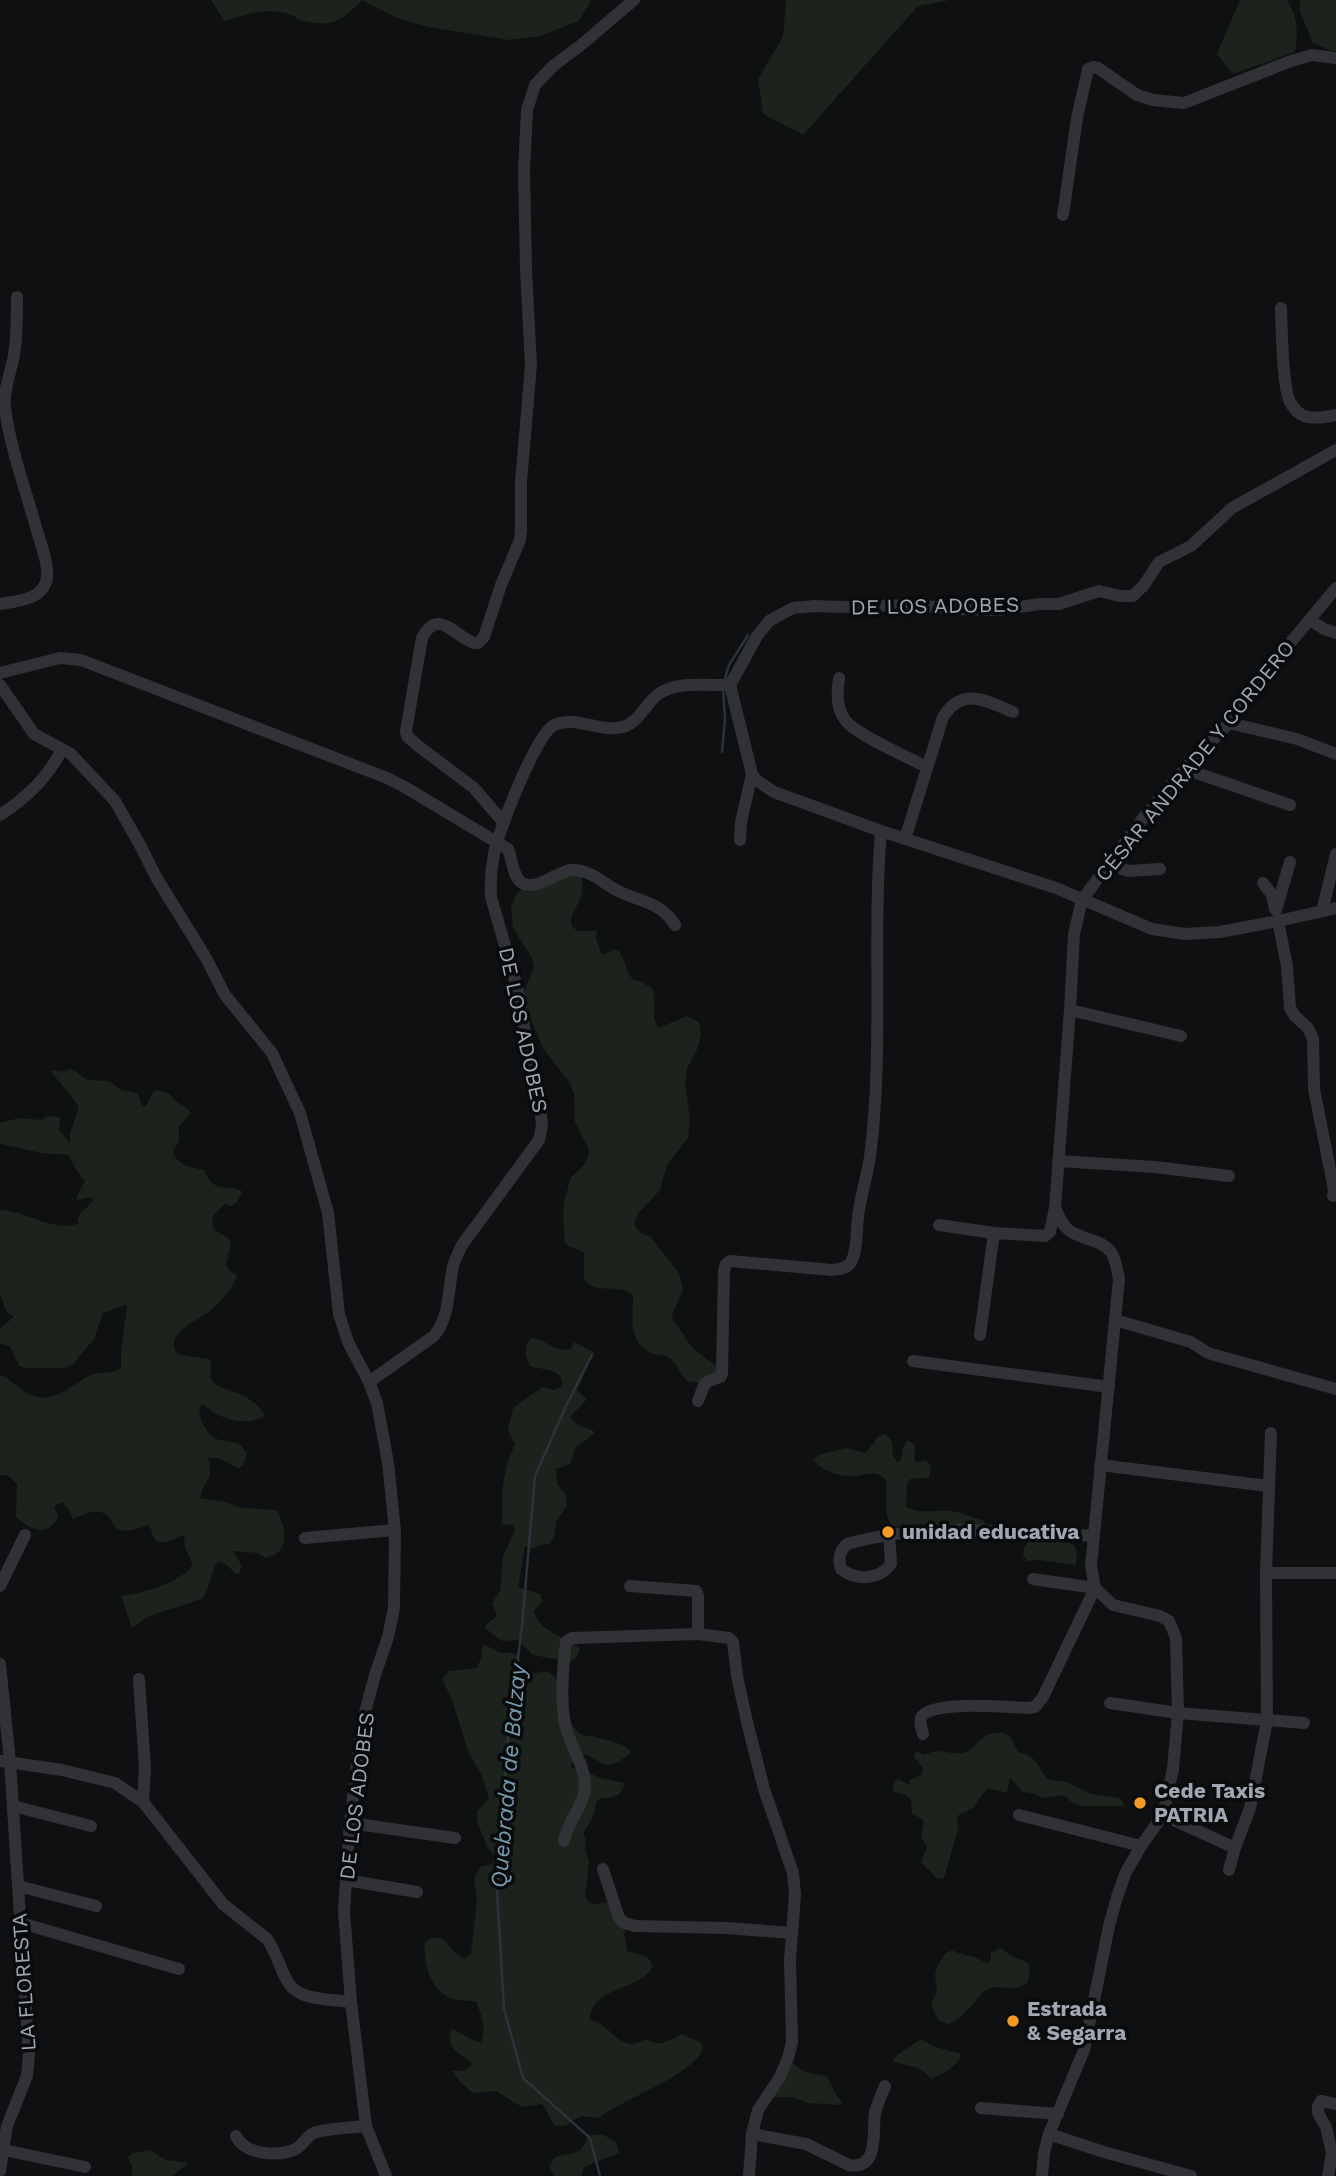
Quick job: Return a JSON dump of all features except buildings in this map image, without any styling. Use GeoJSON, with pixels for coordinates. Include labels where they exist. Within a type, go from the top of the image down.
{"type":"FeatureCollection","features":[{"type":"Feature","properties":{"kind":"street"},"geometry":{"type":"LineString","coordinates":[[504,823],[474,788],[417,746],[407,737],[407,731],[425,631],[441,624],[450,627],[469,642],[478,643],[484,637],[500,585],[520,540],[521,482],[531,365],[524,182],[527,110],[535,85],[553,66],[581,46],[634,0]]}},
{"type":"Feature","properties":{"kind":"street"},"geometry":{"type":"LineString","coordinates":[[1063,215],[1077,118],[1088,69],[1098,68],[1137,95],[1153,100],[1184,103],[1291,61],[1312,55],[1336,58]]}},
{"type":"Feature","properties":{"kind":"street"},"geometry":{"type":"LineString","coordinates":[[0,604],[34,597],[42,590],[48,577],[5,408],[14,353],[18,297]]}},
{"type":"Feature","properties":{"kind":"street"},"geometry":{"type":"LineString","coordinates":[[1281,308],[1286,378],[1293,408],[1304,416],[1336,415]]}},
{"type":"Feature","properties":{"kind":"street","name":"DE LOS ADOBES"},"geometry":{"type":"LineString","coordinates":[[386,2176],[366,2126],[351,2002],[344,1911],[350,1823],[362,1723],[393,1619],[395,1585],[395,1530],[388,1463],[377,1403],[369,1382],[440,1329],[454,1262],[462,1245],[539,1140],[542,1126],[531,1077],[520,998],[491,897],[490,879],[497,842],[538,743],[547,730],[569,722],[610,728],[623,727],[638,718],[656,696],[666,690],[679,686],[723,685],[769,621],[793,608],[913,605],[999,610],[1059,604],[1099,591],[1133,596],[1159,562],[1191,545],[1232,508],[1335,447]]}},
{"type":"Feature","properties":{"kind":"street","name":"CÉSAR ANDRADE Y CORDERO"},"geometry":{"type":"LineString","coordinates":[[1055,1208],[1073,934],[1082,900],[1185,769],[1229,723],[1336,588]]}},
{"type":"Feature","properties":{"kind":"street"},"geometry":{"type":"LineString","coordinates":[[1310,620],[1336,633]]}},
{"type":"Feature","properties":{"kind":"street"},"geometry":{"type":"LineString","coordinates":[[0,673],[60,658],[81,660],[387,778],[508,849],[519,881],[524,884],[534,885],[564,871],[585,872],[616,890],[660,908],[675,925]]}},
{"type":"Feature","properties":{"kind":"street"},"geometry":{"type":"LineString","coordinates":[[839,678],[839,706],[845,720],[856,730],[927,767]]}},
{"type":"Feature","properties":{"kind":"street"},"geometry":{"type":"LineString","coordinates":[[0,685],[34,734],[62,749],[93,776],[114,801],[225,995],[272,1053],[300,1112],[328,1213],[339,1314],[348,1342],[369,1382]]}},
{"type":"Feature","properties":{"kind":"street"},"geometry":{"type":"LineString","coordinates":[[723,685],[756,780],[774,792],[881,831],[1056,888],[1152,929],[1185,934],[1220,932],[1275,918],[1336,908]]}},
{"type":"Feature","properties":{"kind":"street"},"geometry":{"type":"LineString","coordinates":[[905,839],[943,717],[949,708],[965,698],[977,698],[1013,712]]}},
{"type":"Feature","properties":{"kind":"street"},"geometry":{"type":"LineString","coordinates":[[1229,723],[1297,739],[1336,754]]}},
{"type":"Feature","properties":{"kind":"street"},"geometry":{"type":"LineString","coordinates":[[0,815],[22,799],[47,774],[62,749]]}},
{"type":"Feature","properties":{"kind":"street"},"geometry":{"type":"LineString","coordinates":[[1185,769],[1290,806]]}},
{"type":"Feature","properties":{"kind":"street"},"geometry":{"type":"LineString","coordinates":[[740,841],[743,811],[752,774]]}},
{"type":"Feature","properties":{"kind":"street"},"geometry":{"type":"LineString","coordinates":[[698,1401],[705,1382],[722,1373],[726,1264],[730,1261],[832,1270],[845,1268],[854,1254],[873,1116],[881,831]]}},
{"type":"Feature","properties":{"kind":"street"},"geometry":{"type":"LineString","coordinates":[[1125,843],[1119,866],[1122,869],[1160,869]]}},
{"type":"Feature","properties":{"kind":"street"},"geometry":{"type":"LineString","coordinates":[[1322,911],[1336,854]]}},
{"type":"Feature","properties":{"kind":"street"},"geometry":{"type":"LineString","coordinates":[[1275,918],[1290,862]]}},
{"type":"Feature","properties":{"kind":"street"},"geometry":{"type":"LineString","coordinates":[[1263,883],[1272,895],[1287,966],[1290,1008],[1308,1028],[1313,1038],[1314,1089],[1334,1181],[1333,1196]]}},
{"type":"Feature","properties":{"kind":"street"},"geometry":{"type":"LineString","coordinates":[[1070,1010],[1181,1035]]}},
{"type":"Feature","properties":{"kind":"street"},"geometry":{"type":"LineString","coordinates":[[1058,1161],[1155,1167],[1229,1176]]}},
{"type":"Feature","properties":{"kind":"street"},"geometry":{"type":"LineString","coordinates":[[939,1225],[1045,1237],[1050,1232],[1055,1208]]}},
{"type":"Feature","properties":{"kind":"street"},"geometry":{"type":"LineString","coordinates":[[1042,2176],[1049,2134],[1084,2050],[1117,1897],[1126,1872],[1163,1815],[1173,1769],[1178,1713],[1176,1638],[1169,1621],[1160,1616],[1112,1605],[1095,1588],[1091,1566],[1093,1536],[1119,1279],[1114,1257],[1104,1245],[1071,1232],[1063,1225],[1055,1208]]}},
{"type":"Feature","properties":{"kind":"street"},"geometry":{"type":"LineString","coordinates":[[980,1335],[994,1233]]}},
{"type":"Feature","properties":{"kind":"street"},"geometry":{"type":"LineString","coordinates":[[1115,1320],[1191,1342],[1208,1353],[1336,1388]]}},
{"type":"Feature","properties":{"kind":"street"},"geometry":{"type":"LineString","coordinates":[[913,1360],[1109,1387]]}},
{"type":"Feature","properties":{"kind":"street"},"geometry":{"type":"LineString","coordinates":[[1229,1870],[1250,1808],[1267,1721],[1266,1573],[1271,1433]]}},
{"type":"Feature","properties":{"kind":"street"},"geometry":{"type":"LineString","coordinates":[[1100,1465],[1268,1486]]}},
{"type":"Feature","properties":{"kind":"street"},"geometry":{"type":"LineString","coordinates":[[889,1534],[891,1564],[887,1570],[869,1577],[855,1577],[841,1569],[840,1555],[847,1544],[889,1534],[953,1529],[1093,1536]]}},
{"type":"Feature","properties":{"kind":"street"},"geometry":{"type":"LineString","coordinates":[[305,1538],[395,1530]]}},
{"type":"Feature","properties":{"kind":"street"},"geometry":{"type":"LineString","coordinates":[[0,1586],[25,1535]]}},
{"type":"Feature","properties":{"kind":"street"},"geometry":{"type":"LineString","coordinates":[[1266,1573],[1336,1573]]}},
{"type":"Feature","properties":{"kind":"street"},"geometry":{"type":"LineString","coordinates":[[1033,1579],[1095,1588]]}},
{"type":"Feature","properties":{"kind":"street"},"geometry":{"type":"LineString","coordinates":[[630,1586],[696,1591],[698,1634]]}},
{"type":"Feature","properties":{"kind":"street"},"geometry":{"type":"LineString","coordinates":[[923,1734],[920,1721],[922,1715],[930,1710],[959,1705],[1035,1707],[1055,1675],[1095,1588]]}},
{"type":"Feature","properties":{"kind":"street"},"geometry":{"type":"LineString","coordinates":[[564,1841],[565,1832],[580,1805],[585,1789],[579,1758],[564,1722],[566,1642],[572,1638],[698,1634],[729,1638],[733,1643],[737,1676],[760,1775],[793,1873],[795,1894],[790,2005],[792,2042],[784,2068],[758,2110],[751,2134],[749,2176]]}},
{"type":"Feature","properties":{"kind":"street","name":"LA FLORESTA"},"geometry":{"type":"LineString","coordinates":[[0,1664],[5,1762],[13,1806],[29,2063],[27,2076],[10,2115],[0,2171]]}},
{"type":"Feature","properties":{"kind":"street"},"geometry":{"type":"LineString","coordinates":[[139,1679],[145,1769],[143,1802]]}},
{"type":"Feature","properties":{"kind":"street"},"geometry":{"type":"LineString","coordinates":[[1110,1703],[1178,1713],[1304,1723]]}},
{"type":"Feature","properties":{"kind":"street"},"geometry":{"type":"LineString","coordinates":[[5,1762],[62,1770],[115,1783],[143,1802],[223,1904],[267,1939],[290,1985],[309,1996],[351,2002]]}},
{"type":"Feature","properties":{"kind":"street"},"geometry":{"type":"LineString","coordinates":[[13,1806],[91,1826]]}},
{"type":"Feature","properties":{"kind":"street"},"geometry":{"type":"LineString","coordinates":[[1019,1815],[1141,1846]]}},
{"type":"Feature","properties":{"kind":"street"},"geometry":{"type":"LineString","coordinates":[[1163,1815],[1235,1848]]}},
{"type":"Feature","properties":{"kind":"street"},"geometry":{"type":"LineString","coordinates":[[350,1823],[455,1838]]}},
{"type":"Feature","properties":{"kind":"street"},"geometry":{"type":"LineString","coordinates":[[603,1869],[619,1918],[624,1923],[635,1926],[792,1933]]}},
{"type":"Feature","properties":{"kind":"street"},"geometry":{"type":"LineString","coordinates":[[346,1880],[417,1892]]}},
{"type":"Feature","properties":{"kind":"street"},"geometry":{"type":"LineString","coordinates":[[18,1886],[96,1906]]}},
{"type":"Feature","properties":{"kind":"street"},"geometry":{"type":"LineString","coordinates":[[20,1923],[179,1969]]}},
{"type":"Feature","properties":{"kind":"street"},"geometry":{"type":"LineString","coordinates":[[751,2134],[806,2144],[849,2165],[863,2164],[871,2156],[876,2110],[885,2085]]}},
{"type":"Feature","properties":{"kind":"street"},"geometry":{"type":"LineString","coordinates":[[1328,2176],[1332,2153],[1318,2107],[1321,2101],[1336,2104]]}},
{"type":"Feature","properties":{"kind":"street"},"geometry":{"type":"LineString","coordinates":[[981,2108],[1058,2114]]}},
{"type":"Feature","properties":{"kind":"street"},"geometry":{"type":"LineString","coordinates":[[236,2136],[244,2147],[253,2151],[285,2151],[295,2149],[312,2133],[366,2126]]}},
{"type":"Feature","properties":{"kind":"street"},"geometry":{"type":"LineString","coordinates":[[1049,2134],[1191,2176]]}},
{"type":"Feature","properties":{"kind":"street"},"geometry":{"type":"LineString","coordinates":[[3,2147],[85,2167]]}},
{"type":"Feature","properties":{"kind":"shaded area"},"geometry":{"type":"Polygon","coordinates":[[[211,0],[362,0],[336,21],[314,23],[273,11],[224,21],[211,0]]]}},
{"type":"Feature","properties":{"kind":"shaded area"},"geometry":{"type":"Polygon","coordinates":[[[362,0],[591,0],[579,21],[540,36],[509,40],[428,27],[397,18],[362,0]]]}},
{"type":"Feature","properties":{"kind":"shaded area"},"geometry":{"type":"Polygon","coordinates":[[[786,0],[950,0],[918,6],[803,135],[763,114],[758,79],[783,37],[786,0]]]}},
{"type":"Feature","properties":{"kind":"shaded area"},"geometry":{"type":"Polygon","coordinates":[[[1240,0],[1287,0],[1296,24],[1295,52],[1233,74],[1217,54],[1240,0]]]}},
{"type":"Feature","properties":{"kind":"shaded area"},"geometry":{"type":"Polygon","coordinates":[[[1300,0],[1336,0],[1336,51],[1313,43],[1300,12],[1300,0]]]}},
{"type":"Feature","properties":{"kind":"shaded area"},"geometry":{"type":"Polygon","coordinates":[[[567,864],[575,864],[581,868],[582,880],[581,895],[572,916],[572,927],[578,931],[597,931],[596,938],[601,953],[615,949],[619,951],[633,980],[653,989],[654,1015],[659,1028],[687,1016],[699,1022],[699,1043],[687,1068],[685,1083],[690,1119],[688,1138],[667,1165],[660,1190],[637,1215],[634,1224],[640,1233],[650,1236],[679,1273],[683,1289],[671,1318],[692,1346],[722,1372],[725,1383],[712,1385],[687,1381],[670,1358],[642,1347],[633,1327],[633,1296],[622,1290],[590,1285],[584,1280],[584,1253],[565,1244],[564,1202],[571,1177],[584,1165],[589,1149],[575,1123],[574,1094],[570,1083],[543,1048],[526,1008],[525,989],[534,968],[532,958],[513,928],[511,906],[517,893],[527,885],[567,864]]]}},
{"type":"Feature","properties":{"kind":"shaded area"},"geometry":{"type":"Polygon","coordinates":[[[69,1069],[87,1080],[109,1081],[121,1090],[138,1093],[141,1104],[145,1107],[156,1090],[170,1094],[191,1113],[179,1127],[179,1141],[173,1151],[177,1159],[184,1165],[204,1170],[218,1187],[243,1192],[231,1206],[225,1204],[212,1222],[215,1230],[231,1243],[226,1265],[237,1275],[233,1285],[210,1311],[183,1328],[174,1346],[177,1354],[208,1359],[211,1362],[211,1378],[216,1384],[252,1401],[265,1415],[250,1421],[232,1420],[216,1414],[203,1404],[199,1407],[201,1421],[209,1434],[216,1439],[238,1443],[247,1453],[243,1466],[238,1468],[220,1459],[208,1458],[210,1475],[200,1498],[242,1508],[276,1510],[284,1529],[283,1545],[276,1554],[266,1558],[258,1553],[233,1551],[242,1566],[239,1573],[236,1574],[218,1561],[202,1599],[149,1616],[132,1628],[121,1596],[161,1586],[188,1570],[193,1564],[185,1549],[184,1535],[159,1542],[153,1536],[149,1525],[132,1530],[119,1530],[110,1518],[100,1512],[91,1512],[73,1519],[62,1502],[54,1506],[58,1516],[54,1523],[38,1530],[26,1525],[16,1516],[17,1484],[7,1475],[0,1475],[0,1375],[32,1396],[42,1398],[58,1394],[91,1375],[115,1371],[121,1367],[127,1308],[125,1305],[103,1313],[94,1339],[73,1364],[65,1368],[19,1366],[10,1346],[0,1344],[0,1328],[14,1317],[6,1311],[0,1293],[0,1210],[50,1224],[70,1225],[80,1223],[77,1222],[80,1214],[94,1200],[91,1197],[77,1200],[85,1181],[69,1155],[42,1153],[0,1144],[0,1123],[19,1118],[41,1120],[48,1116],[60,1117],[59,1130],[70,1143],[78,1105],[50,1070],[63,1072],[69,1069]]]}},
{"type":"Feature","properties":{"kind":"shaded area"},"geometry":{"type":"Polygon","coordinates":[[[531,1338],[565,1350],[571,1349],[574,1342],[594,1352],[577,1390],[587,1399],[571,1416],[578,1425],[595,1432],[576,1446],[570,1464],[556,1469],[557,1484],[566,1495],[567,1506],[556,1521],[555,1535],[549,1545],[544,1544],[532,1549],[525,1546],[518,1587],[540,1594],[542,1602],[534,1611],[536,1618],[546,1628],[580,1648],[577,1657],[569,1662],[533,1655],[518,1640],[502,1641],[485,1628],[497,1616],[492,1603],[500,1591],[503,1556],[515,1530],[512,1525],[502,1524],[502,1490],[507,1464],[515,1444],[508,1430],[513,1408],[542,1387],[554,1390],[561,1387],[562,1381],[557,1374],[530,1366],[526,1352],[531,1338]]]}},
{"type":"Feature","properties":{"kind":"shaded area"},"geometry":{"type":"Polygon","coordinates":[[[884,1434],[891,1441],[893,1457],[898,1462],[901,1461],[902,1450],[907,1441],[910,1441],[915,1446],[914,1460],[917,1463],[924,1460],[930,1466],[928,1478],[910,1479],[907,1484],[906,1507],[919,1511],[957,1512],[983,1520],[985,1524],[947,1527],[891,1526],[886,1513],[886,1480],[882,1476],[841,1475],[825,1470],[813,1461],[819,1455],[846,1448],[866,1453],[878,1437],[884,1434]]]}},
{"type":"Feature","properties":{"kind":"shaded area"},"geometry":{"type":"Polygon","coordinates":[[[1031,1539],[1070,1543],[1075,1546],[1076,1565],[1028,1561],[1023,1556],[1024,1547],[1031,1539]]]}},
{"type":"Feature","properties":{"kind":"shaded area"},"geometry":{"type":"Polygon","coordinates":[[[483,1645],[502,1653],[514,1653],[531,1672],[550,1673],[560,1687],[568,1716],[575,1729],[584,1736],[618,1743],[631,1752],[610,1765],[581,1753],[571,1767],[583,1769],[599,1778],[625,1783],[620,1793],[614,1797],[597,1800],[593,1817],[583,1834],[589,1861],[585,1897],[594,1904],[612,1902],[631,1919],[624,1934],[627,1951],[645,1956],[653,1966],[638,1980],[599,2000],[590,2020],[629,2043],[646,2039],[660,2043],[681,2034],[700,2042],[703,2047],[698,2057],[674,2076],[599,2118],[581,2116],[565,2126],[555,2126],[542,2104],[522,2107],[496,2091],[473,2093],[459,2081],[452,2071],[462,2071],[472,2063],[453,2047],[451,2031],[453,2029],[481,2042],[481,2016],[476,2001],[453,1999],[439,1990],[425,1959],[425,1942],[432,1938],[443,1939],[464,1959],[471,1954],[477,1899],[474,1879],[480,1867],[492,1864],[495,1860],[477,1821],[477,1812],[489,1798],[481,1773],[469,1754],[452,1700],[442,1679],[449,1671],[477,1668],[483,1645]]]}},
{"type":"Feature","properties":{"kind":"shaded area"},"geometry":{"type":"Polygon","coordinates":[[[1002,1732],[1010,1737],[1018,1752],[1033,1759],[1048,1779],[1067,1782],[1091,1794],[1119,1798],[1124,1806],[1080,1806],[1063,1795],[1042,1798],[1023,1792],[1010,1778],[1007,1793],[987,1788],[973,1808],[957,1816],[958,1829],[944,1878],[937,1879],[921,1862],[927,1847],[921,1836],[924,1821],[912,1813],[911,1799],[892,1791],[895,1782],[898,1779],[909,1785],[910,1780],[921,1775],[923,1768],[914,1757],[916,1751],[925,1755],[939,1751],[963,1753],[988,1735],[1002,1732]]]}},
{"type":"Feature","properties":{"kind":"shaded area"},"geometry":{"type":"Polygon","coordinates":[[[1000,1948],[1030,1966],[1028,1982],[1013,1988],[990,1988],[955,2021],[947,2024],[938,2020],[931,2005],[937,1991],[935,1975],[938,1964],[946,1953],[953,1950],[987,1963],[991,1960],[991,1953],[1000,1948]]]}},
{"type":"Feature","properties":{"kind":"shaded area"},"geometry":{"type":"Polygon","coordinates":[[[921,2039],[936,2047],[961,2054],[960,2059],[949,2070],[931,2079],[916,2067],[893,2060],[921,2039]]]}},
{"type":"Feature","properties":{"kind":"shaded area"},"geometry":{"type":"Polygon","coordinates":[[[789,2061],[805,2072],[827,2076],[842,2101],[841,2105],[808,2103],[793,2097],[773,2097],[789,2061]]]}},
{"type":"Feature","properties":{"kind":"shaded area"},"geometry":{"type":"Polygon","coordinates":[[[602,2134],[617,2143],[619,2153],[586,2166],[582,2176],[554,2176],[549,2167],[554,2158],[579,2151],[587,2136],[602,2134]]]}},
{"type":"Feature","properties":{"kind":"shaded area"},"geometry":{"type":"Polygon","coordinates":[[[150,2150],[166,2160],[189,2163],[172,2176],[132,2176],[128,2157],[133,2153],[150,2150]]]}},
{"type":"Feature","properties":{"kind":"waterway"},"geometry":{"type":"LineString","coordinates":[[724,682],[729,665],[748,635]]}},
{"type":"Feature","properties":{"kind":"waterway"},"geometry":{"type":"LineString","coordinates":[[722,752],[725,719],[723,688]]}},
{"type":"Feature","properties":{"kind":"waterway","name":"Quebrada de Balzay"},"geometry":{"type":"LineString","coordinates":[[592,1355],[535,1476],[522,1626],[508,1738],[497,1891],[504,2009],[523,2078],[590,2138],[600,2176]]}},
{"type":"Feature","properties":{"kind":"place","name":"unidad educativa"},"geometry":{"type":"Point","coordinates":[888,1532]}},
{"type":"Feature","properties":{"kind":"place","name":"Cede Taxis PATRIA"},"geometry":{"type":"Point","coordinates":[1140,1803]}},
{"type":"Feature","properties":{"kind":"place","name":"Estrada & Segarra"},"geometry":{"type":"Point","coordinates":[1013,2021]}}]}
